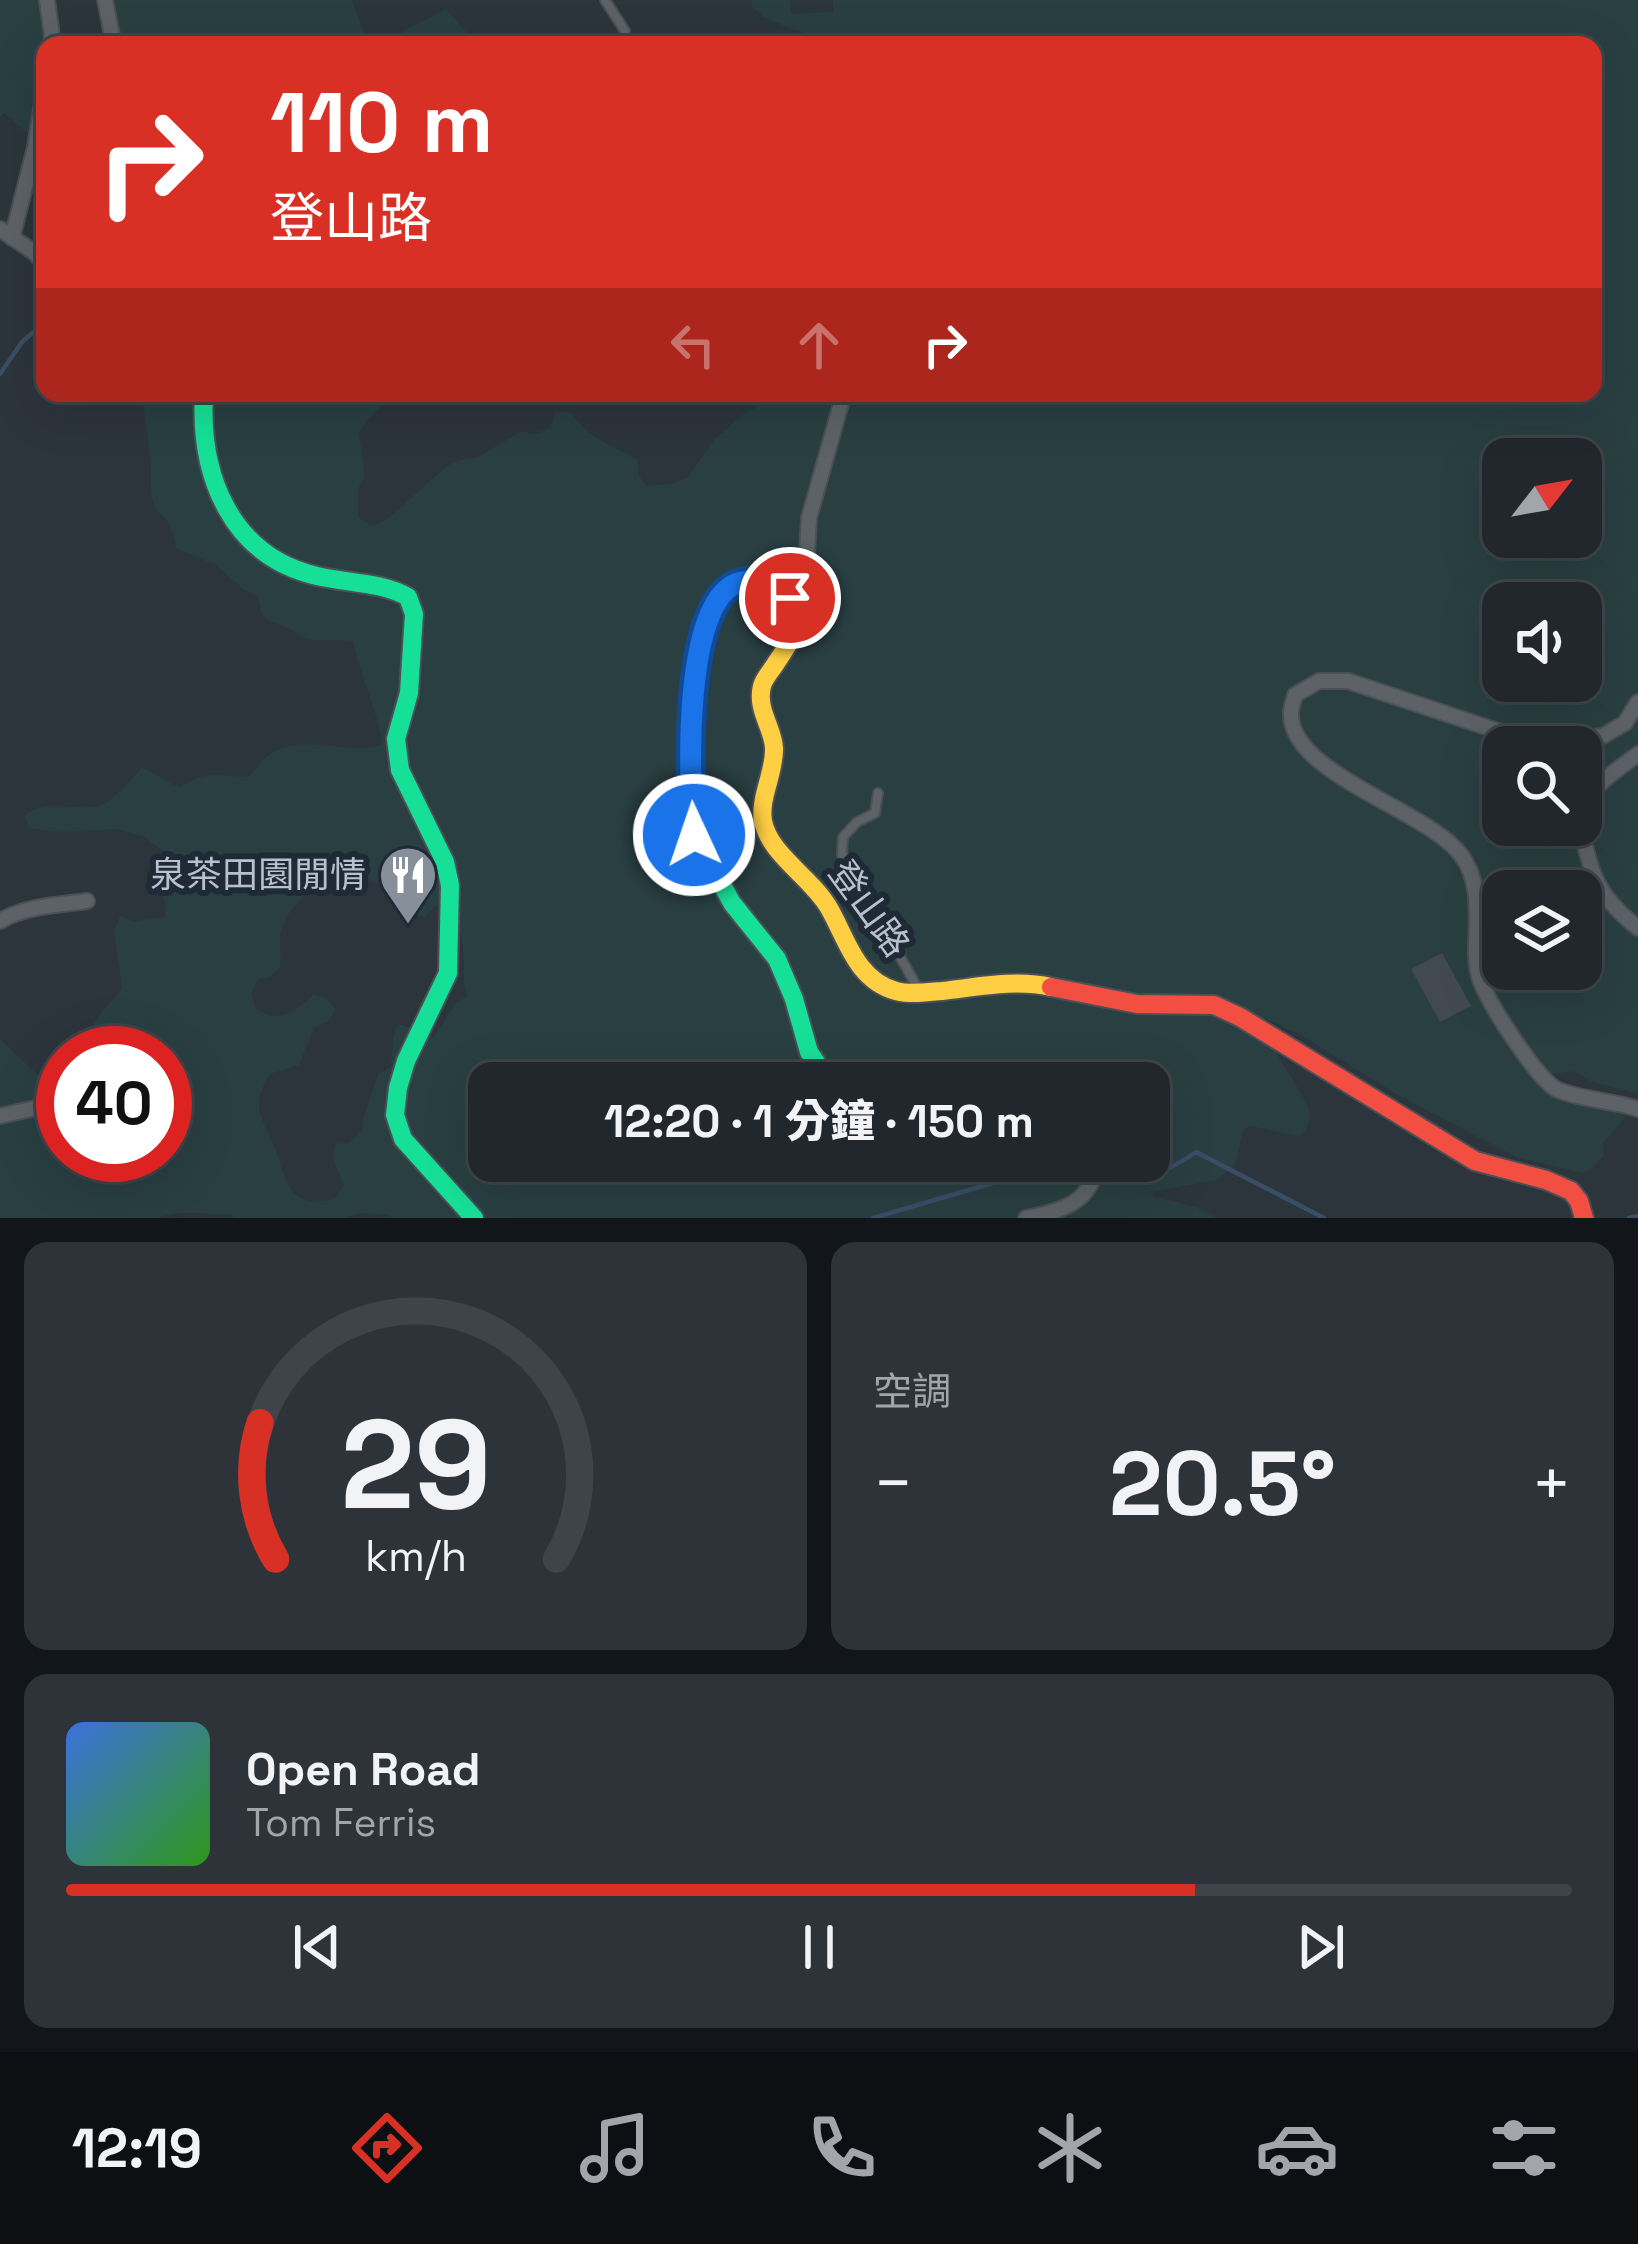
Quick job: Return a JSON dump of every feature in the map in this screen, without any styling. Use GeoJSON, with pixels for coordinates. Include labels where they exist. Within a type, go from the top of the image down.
{"type":"FeatureCollection","features":[{"type":"Feature","properties":{"kind":"street"},"geometry":{"type":"LineString","coordinates":[[47,0],[52,36]]}},
{"type":"Feature","properties":{"kind":"street"},"geometry":{"type":"LineString","coordinates":[[105,0],[112,36]]}},
{"type":"Feature","properties":{"kind":"street"},"geometry":{"type":"LineString","coordinates":[[36,141],[6,234],[36,255]]}},
{"type":"Feature","properties":{"kind":"street"},"geometry":{"type":"LineString","coordinates":[[203,402],[205,449],[244,535],[272,561],[302,573],[396,590],[408,597],[414,614],[409,693],[396,739],[400,770],[445,862],[450,885],[448,973],[406,1061],[395,1115],[404,1139],[466,1215]]}},
{"type":"Feature","properties":{"kind":"street"},"geometry":{"type":"LineString","coordinates":[[816,1062],[777,959],[733,903],[694,835],[690,792],[695,665],[704,629],[716,600],[731,584],[756,579],[777,582],[806,570],[809,518],[841,402]]}},
{"type":"Feature","properties":{"kind":"street","name":"登山路"},"geometry":{"type":"LineString","coordinates":[[777,582],[790,598],[797,626],[762,684],[761,712],[774,747],[761,819],[772,844],[810,881],[829,908],[866,974],[894,991],[921,993],[1029,982],[1137,1004],[1214,1005],[1240,1016],[1474,1161],[1565,1185],[1577,1198],[1584,1218]]}},
{"type":"Feature","properties":{"kind":"street"},"geometry":{"type":"LineString","coordinates":[[1638,702],[1625,723],[1603,736],[1550,742],[1516,737],[1348,681],[1319,681],[1295,695],[1290,715],[1299,737],[1322,763],[1418,820],[1462,856],[1477,901],[1476,960],[1481,984],[1541,1076],[1558,1090],[1638,1108]]}},
{"type":"Feature","properties":{"kind":"street"},"geometry":{"type":"LineString","coordinates":[[1602,782],[1638,754]]}},
{"type":"Feature","properties":{"kind":"street"},"geometry":{"type":"LineString","coordinates":[[1586,846],[1594,881],[1638,928]]}},
{"type":"Feature","properties":{"kind":"street"},"geometry":{"type":"LineString","coordinates":[[0,921],[35,908],[87,901]]}},
{"type":"Feature","properties":{"kind":"street"},"geometry":{"type":"LineString","coordinates":[[0,1116],[36,1109]]}},
{"type":"Feature","properties":{"kind":"street"},"geometry":{"type":"LineString","coordinates":[[1026,1218],[1082,1198],[1089,1182]]}},
{"type":"Feature","properties":{"kind":"lane"},"geometry":{"type":"LineString","coordinates":[[605,0],[625,31]]}},
{"type":"Feature","properties":{"kind":"lane"},"geometry":{"type":"LineString","coordinates":[[878,793],[875,813],[843,837],[842,855],[921,993]]}},
{"type":"Feature","properties":{"kind":"green space"},"geometry":{"type":"Polygon","coordinates":[[[0,0],[56,0],[58,36],[36,36],[36,141],[4,113],[0,118],[0,0]]]}},
{"type":"Feature","properties":{"kind":"green space"},"geometry":{"type":"Polygon","coordinates":[[[102,0],[352,0],[365,36],[108,36],[102,0]]]}},
{"type":"Feature","properties":{"kind":"green space"},"geometry":{"type":"Polygon","coordinates":[[[752,0],[790,0],[791,14],[833,12],[833,0],[1638,0],[1638,1094],[1572,1071],[1551,1075],[1547,1082],[1573,1101],[1627,1116],[1603,1143],[1604,1156],[1582,1173],[1516,1157],[1263,1017],[1266,1035],[1309,1107],[1307,1127],[1298,1136],[1250,1126],[1243,1130],[1236,1164],[1217,1180],[1152,1192],[1217,1218],[392,1218],[360,1213],[345,1218],[234,1218],[193,1213],[158,1218],[0,1218],[0,1039],[36,1073],[36,1182],[192,1182],[192,1026],[94,1026],[122,989],[114,930],[120,916],[134,921],[165,917],[160,873],[165,852],[144,837],[118,829],[60,832],[29,828],[24,815],[51,806],[103,804],[141,768],[180,787],[207,775],[249,777],[269,755],[295,745],[382,745],[353,641],[305,638],[267,620],[258,597],[215,565],[176,548],[151,494],[144,402],[386,402],[359,433],[365,477],[358,489],[358,517],[372,526],[386,520],[447,466],[476,458],[521,432],[537,434],[551,427],[556,411],[571,412],[594,436],[638,461],[638,474],[646,486],[687,478],[715,439],[765,402],[1602,402],[1602,36],[813,36],[764,17],[752,7],[752,0]],[[324,862],[310,890],[284,922],[281,967],[258,979],[252,993],[255,1008],[271,1015],[293,1010],[314,994],[327,999],[336,1010],[328,1022],[314,1028],[299,1065],[270,1074],[259,1103],[291,1190],[319,1201],[335,1199],[344,1185],[332,1157],[336,1142],[349,1143],[362,1131],[378,1074],[391,1067],[398,1024],[425,1026],[433,1038],[455,1004],[468,995],[460,932],[449,902],[435,906],[425,917],[396,909],[378,884],[324,862]]]}},
{"type":"Feature","properties":{"kind":"green space"},"geometry":{"type":"Polygon","coordinates":[[[446,9],[470,36],[395,36],[446,9]]]}},
{"type":"Feature","properties":{"kind":"building"},"geometry":{"type":"Polygon","coordinates":[[[1442,953],[1471,1006],[1440,1022],[1411,969],[1442,953]]]}},
{"type":"Feature","properties":{"kind":"waterway"},"geometry":{"type":"LineString","coordinates":[[0,374],[36,330]]}},
{"type":"Feature","properties":{"kind":"waterway"},"geometry":{"type":"LineString","coordinates":[[1170,1166],[1196,1152],[1324,1218]]}},
{"type":"Feature","properties":{"kind":"waterway"},"geometry":{"type":"LineString","coordinates":[[873,1218],[996,1182]]}},
{"type":"Feature","properties":{"kind":"waterway"},"geometry":{"type":"LineString","coordinates":[[1629,1218],[1638,1216]]}},
{"type":"Feature","properties":{"kind":"traffic: fast"},"geometry":{"type":"LineString","coordinates":[[204,402],[207,453],[215,481],[242,531],[287,566],[408,597],[414,614],[409,693],[396,739],[400,770],[445,862],[450,885],[448,973],[406,1061],[395,1115],[403,1139],[474,1218]]}},
{"type":"Feature","properties":{"kind":"traffic: fast"},"geometry":{"type":"LineString","coordinates":[[720,596],[704,629],[695,665],[690,792],[694,834],[732,903],[777,959],[816,1062]]}},
{"type":"Feature","properties":{"kind":"traffic: slow"},"geometry":{"type":"LineString","coordinates":[[720,596],[739,582],[777,582],[795,613],[794,632],[762,686],[763,711],[774,748],[763,821],[773,844],[829,908],[862,968],[882,986],[907,993],[1010,984],[1051,987]]}},
{"type":"Feature","properties":{"kind":"traffic: jam"},"geometry":{"type":"LineString","coordinates":[[1051,987],[1137,1004],[1214,1005],[1475,1161],[1571,1191],[1584,1218]]}},
{"type":"Feature","properties":{"kind":"place","name":"泉茶田園閒情"},"geometry":{"type":"Point","coordinates":[408,926]}},
{"type":"Feature","properties":{"kind":"route"},"geometry":{"type":"LineString","coordinates":[[694,835],[690,792],[695,665],[704,629],[716,600],[731,584],[756,579],[777,582],[790,598]]}}]}
